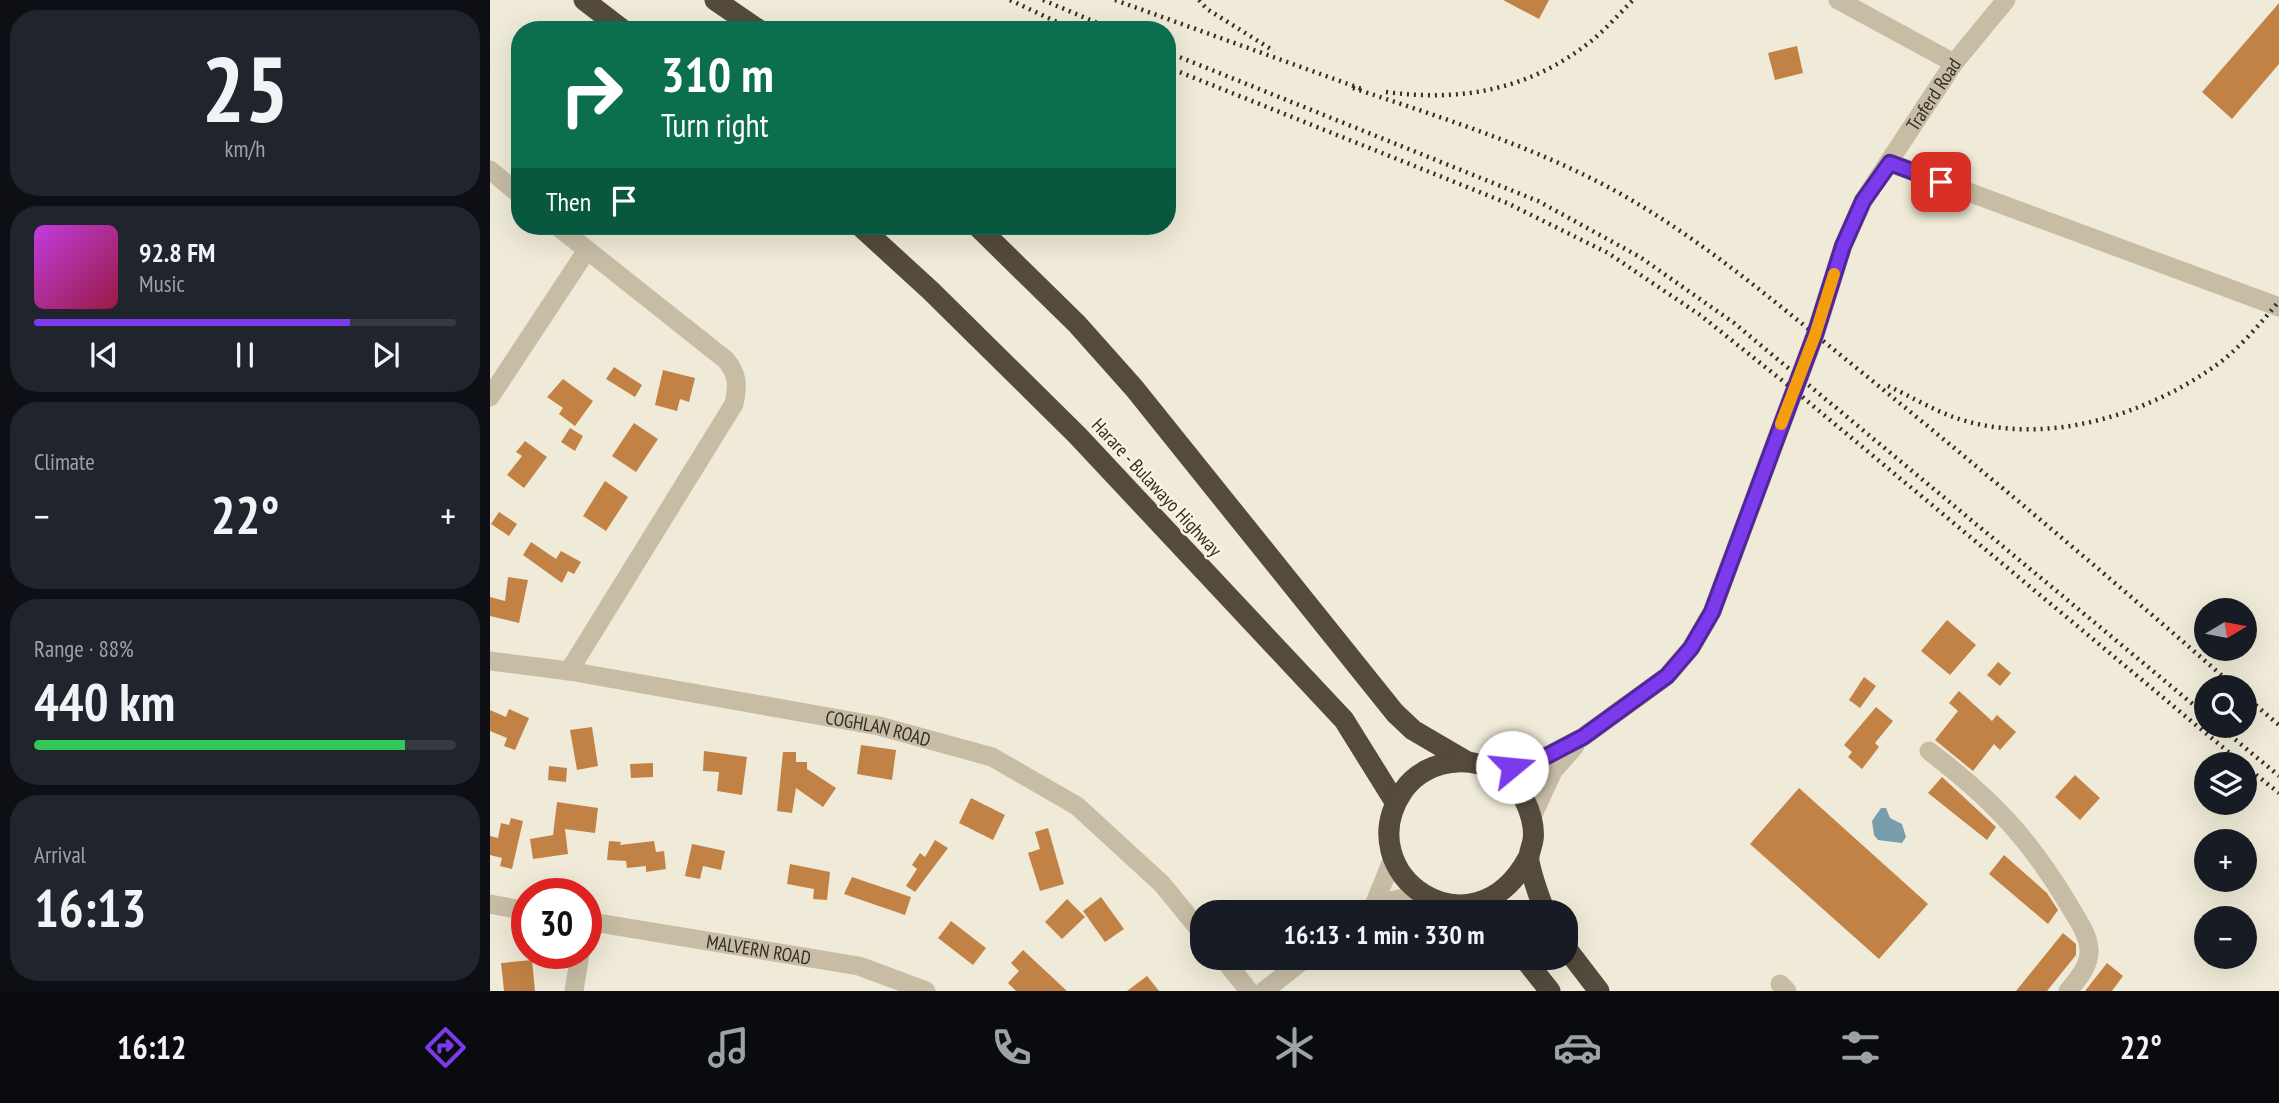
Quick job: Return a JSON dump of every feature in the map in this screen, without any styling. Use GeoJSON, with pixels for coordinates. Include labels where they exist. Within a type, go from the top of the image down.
{"type":"FeatureCollection","features":[{"type":"Feature","properties":{"kind":"highway"},"geometry":{"type":"LineString","coordinates":[[584,0],[611,21]]}},
{"type":"Feature","properties":{"kind":"highway"},"geometry":{"type":"LineString","coordinates":[[715,0],[746,21]]}},
{"type":"Feature","properties":{"kind":"highway","name":"Harare - Bulawayo Highway"},"geometry":{"type":"LineString","coordinates":[[870,235],[930,290],[1077,435],[1344,720],[1395,802],[1408,784],[1424,771],[1444,763],[1466,761]]}},
{"type":"Feature","properties":{"kind":"highway","name":"Harare - Bulawayo Highway"},"geometry":{"type":"LineString","coordinates":[[986,235],[1077,324],[1134,388],[1395,713],[1413,730],[1466,761],[1494,770],[1512,782],[1524,799],[1531,820],[1533,839],[1528,858],[1517,878],[1501,893],[1486,900]]}},
{"type":"Feature","properties":{"kind":"highway"},"geometry":{"type":"LineString","coordinates":[[1395,802],[1389,839],[1393,858],[1412,887],[1426,897]]}},
{"type":"Feature","properties":{"kind":"highway","name":"Harare - Bulawayo Highway"},"geometry":{"type":"LineString","coordinates":[[1528,858],[1541,900]]}},
{"type":"Feature","properties":{"kind":"highway","name":"Harare - Bulawayo Highway"},"geometry":{"type":"LineString","coordinates":[[1426,897],[1435,900]]}},
{"type":"Feature","properties":{"kind":"highway"},"geometry":{"type":"LineString","coordinates":[[1578,964],[1599,991]]}},
{"type":"Feature","properties":{"kind":"highway"},"geometry":{"type":"LineString","coordinates":[[1533,970],[1550,991]]}},
{"type":"Feature","properties":{"kind":"street"},"geometry":{"type":"LineString","coordinates":[[1838,0],[1954,63]]}},
{"type":"Feature","properties":{"kind":"street","name":"Traferd Road"},"geometry":{"type":"LineString","coordinates":[[1494,770],[1541,759],[1583,737],[1667,676],[1691,648],[1712,612],[1815,335],[1843,246],[1863,201],[1954,63],[2006,0]]}},
{"type":"Feature","properties":{"kind":"street"},"geometry":{"type":"LineString","coordinates":[[1890,163],[2279,307]]}},
{"type":"Feature","properties":{"kind":"street"},"geometry":{"type":"LineString","coordinates":[[490,170],[511,188]]}},
{"type":"Feature","properties":{"kind":"street"},"geometry":{"type":"LineString","coordinates":[[568,235],[726,360],[736,373],[738,387],[734,404],[569,671]]}},
{"type":"Feature","properties":{"kind":"street"},"geometry":{"type":"LineString","coordinates":[[490,397],[587,250]]}},
{"type":"Feature","properties":{"kind":"street","name":"COGHLAN ROAD"},"geometry":{"type":"LineString","coordinates":[[490,661],[569,671],[879,726],[992,757],[1077,806],[1162,884],[1190,918]]}},
{"type":"Feature","properties":{"kind":"street","name":"Traferd Road"},"geometry":{"type":"LineString","coordinates":[[1531,820],[1553,771],[1583,737]]}},
{"type":"Feature","properties":{"kind":"street"},"geometry":{"type":"LineString","coordinates":[[1928,751],[1972,784],[2017,829],[2083,930],[2089,950],[2083,974],[2068,991]]}},
{"type":"Feature","properties":{"kind":"street"},"geometry":{"type":"LineString","coordinates":[[1374,900],[1393,858]]}},
{"type":"Feature","properties":{"kind":"street"},"geometry":{"type":"LineString","coordinates":[[1397,900],[1426,897]]}},
{"type":"Feature","properties":{"kind":"street"},"geometry":{"type":"LineString","coordinates":[[490,904],[511,908]]}},
{"type":"Feature","properties":{"kind":"street","name":"MALVERN ROAD"},"geometry":{"type":"LineString","coordinates":[[602,924],[859,966],[926,991]]}},
{"type":"Feature","properties":{"kind":"street"},"geometry":{"type":"LineString","coordinates":[[573,991],[577,969]]}},
{"type":"Feature","properties":{"kind":"street"},"geometry":{"type":"LineString","coordinates":[[1232,970],[1249,991]]}},
{"type":"Feature","properties":{"kind":"street"},"geometry":{"type":"LineString","coordinates":[[1264,991],[1291,970]]}},
{"type":"Feature","properties":{"kind":"water"},"geometry":{"type":"Polygon","coordinates":[[[1881,808],[1886,808],[1890,818],[1902,824],[1906,837],[1902,843],[1878,840],[1874,835],[1872,821],[1881,808]]]}},
{"type":"Feature","properties":{"kind":"building"},"geometry":{"type":"Polygon","coordinates":[[[1503,0],[1549,0],[1539,19],[1503,0]]]}},
{"type":"Feature","properties":{"kind":"building"},"geometry":{"type":"Polygon","coordinates":[[[2279,3],[2279,64],[2232,119],[2202,92],[2279,3]]]}},
{"type":"Feature","properties":{"kind":"building"},"geometry":{"type":"Polygon","coordinates":[[[1797,46],[1803,73],[1775,80],[1768,53],[1797,46]]]}},
{"type":"Feature","properties":{"kind":"building"},"geometry":{"type":"Polygon","coordinates":[[[614,367],[642,385],[635,397],[606,379],[614,367]]]}},
{"type":"Feature","properties":{"kind":"building"},"geometry":{"type":"Polygon","coordinates":[[[663,370],[695,378],[689,402],[680,399],[677,411],[655,405],[663,370]]]}},
{"type":"Feature","properties":{"kind":"building"},"geometry":{"type":"Polygon","coordinates":[[[563,379],[593,401],[575,426],[559,414],[563,408],[547,397],[563,379]]]}},
{"type":"Feature","properties":{"kind":"building"},"geometry":{"type":"Polygon","coordinates":[[[634,423],[658,439],[636,472],[612,456],[634,423]]]}},
{"type":"Feature","properties":{"kind":"building"},"geometry":{"type":"Polygon","coordinates":[[[570,428],[583,436],[575,451],[561,442],[570,428]]]}},
{"type":"Feature","properties":{"kind":"building"},"geometry":{"type":"Polygon","coordinates":[[[525,441],[547,457],[524,488],[507,475],[522,456],[516,452],[525,441]]]}},
{"type":"Feature","properties":{"kind":"building"},"geometry":{"type":"Polygon","coordinates":[[[605,481],[628,497],[606,531],[583,516],[605,481]]]}},
{"type":"Feature","properties":{"kind":"building"},"geometry":{"type":"Polygon","coordinates":[[[499,512],[517,524],[509,536],[491,524],[499,512]]]}},
{"type":"Feature","properties":{"kind":"building"},"geometry":{"type":"Polygon","coordinates":[[[531,542],[556,559],[561,551],[581,562],[574,574],[568,571],[562,583],[523,555],[531,542]]]}},
{"type":"Feature","properties":{"kind":"building"},"geometry":{"type":"Polygon","coordinates":[[[508,577],[528,580],[519,623],[490,616],[490,597],[505,601],[508,577]]]}},
{"type":"Feature","properties":{"kind":"building"},"geometry":{"type":"Polygon","coordinates":[[[1947,620],[1976,645],[1950,675],[1921,651],[1947,620]]]}},
{"type":"Feature","properties":{"kind":"building"},"geometry":{"type":"Polygon","coordinates":[[[1998,662],[2011,673],[2000,686],[1987,675],[1998,662]]]}},
{"type":"Feature","properties":{"kind":"building"},"geometry":{"type":"Polygon","coordinates":[[[1864,677],[1876,686],[1860,708],[1849,700],[1864,677]]]}},
{"type":"Feature","properties":{"kind":"building"},"geometry":{"type":"Polygon","coordinates":[[[1959,691],[1992,721],[1997,715],[2016,732],[2000,750],[1994,744],[1973,771],[1935,740],[1958,711],[1949,703],[1959,691]]]}},
{"type":"Feature","properties":{"kind":"building"},"geometry":{"type":"Polygon","coordinates":[[[1876,707],[1893,721],[1875,743],[1879,747],[1862,769],[1848,757],[1852,752],[1844,745],[1876,707]]]}},
{"type":"Feature","properties":{"kind":"building"},"geometry":{"type":"Polygon","coordinates":[[[509,709],[529,718],[515,750],[504,746],[507,738],[490,731],[490,710],[506,717],[509,709]]]}},
{"type":"Feature","properties":{"kind":"building"},"geometry":{"type":"Polygon","coordinates":[[[592,727],[598,766],[577,770],[570,730],[592,727]]]}},
{"type":"Feature","properties":{"kind":"building"},"geometry":{"type":"Polygon","coordinates":[[[861,745],[896,750],[892,780],[857,774],[861,745]]]}},
{"type":"Feature","properties":{"kind":"building"},"geometry":{"type":"Polygon","coordinates":[[[704,751],[747,757],[742,795],[717,791],[719,772],[703,771],[704,751]]]}},
{"type":"Feature","properties":{"kind":"building"},"geometry":{"type":"Polygon","coordinates":[[[783,752],[796,752],[796,762],[807,762],[807,769],[836,788],[823,807],[796,788],[792,813],[777,811],[783,752]]]}},
{"type":"Feature","properties":{"kind":"building"},"geometry":{"type":"Polygon","coordinates":[[[653,763],[653,777],[631,778],[630,764],[653,763]]]}},
{"type":"Feature","properties":{"kind":"building"},"geometry":{"type":"Polygon","coordinates":[[[549,766],[567,768],[566,782],[548,780],[549,766]]]}},
{"type":"Feature","properties":{"kind":"building"},"geometry":{"type":"Polygon","coordinates":[[[2075,775],[2100,798],[2080,820],[2055,797],[2075,775]]]}},
{"type":"Feature","properties":{"kind":"building"},"geometry":{"type":"Polygon","coordinates":[[[1942,777],[1996,827],[1987,840],[1928,793],[1942,777]]]}},
{"type":"Feature","properties":{"kind":"building"},"geometry":{"type":"Polygon","coordinates":[[[1799,788],[1928,904],[1879,959],[1750,844],[1799,788]]]}},
{"type":"Feature","properties":{"kind":"building"},"geometry":{"type":"Polygon","coordinates":[[[971,798],[1005,815],[993,840],[959,823],[971,798]]]}},
{"type":"Feature","properties":{"kind":"building"},"geometry":{"type":"Polygon","coordinates":[[[557,802],[598,808],[595,833],[565,829],[568,854],[533,859],[530,839],[553,835],[557,802]]]}},
{"type":"Feature","properties":{"kind":"building"},"geometry":{"type":"Polygon","coordinates":[[[511,818],[523,821],[512,869],[500,866],[502,858],[490,855],[490,836],[498,838],[501,823],[509,825],[511,818]]]}},
{"type":"Feature","properties":{"kind":"building"},"geometry":{"type":"Polygon","coordinates":[[[1048,828],[1064,884],[1040,891],[1028,853],[1040,849],[1035,832],[1048,828]]]}},
{"type":"Feature","properties":{"kind":"building"},"geometry":{"type":"Polygon","coordinates":[[[935,840],[948,848],[915,892],[906,886],[917,869],[912,865],[920,853],[925,857],[935,840]]]}},
{"type":"Feature","properties":{"kind":"building"},"geometry":{"type":"Polygon","coordinates":[[[609,841],[621,842],[620,845],[654,841],[656,852],[664,851],[666,869],[646,872],[646,866],[627,868],[626,861],[607,860],[609,841]]]}},
{"type":"Feature","properties":{"kind":"building"},"geometry":{"type":"Polygon","coordinates":[[[692,844],[725,851],[721,870],[703,866],[700,879],[685,876],[692,844]]]}},
{"type":"Feature","properties":{"kind":"building"},"geometry":{"type":"Polygon","coordinates":[[[2004,855],[2047,893],[2058,910],[2048,924],[1989,874],[2004,855]]]}},
{"type":"Feature","properties":{"kind":"building"},"geometry":{"type":"Polygon","coordinates":[[[790,864],[830,872],[827,900],[813,899],[814,889],[787,884],[790,864]]]}},
{"type":"Feature","properties":{"kind":"building"},"geometry":{"type":"Polygon","coordinates":[[[852,877],[911,897],[905,915],[844,894],[852,877]]]}},
{"type":"Feature","properties":{"kind":"building"},"geometry":{"type":"Polygon","coordinates":[[[1101,897],[1124,929],[1105,942],[1083,911],[1101,897]]]}},
{"type":"Feature","properties":{"kind":"building"},"geometry":{"type":"Polygon","coordinates":[[[1067,899],[1085,917],[1062,939],[1045,922],[1067,899]]]}},
{"type":"Feature","properties":{"kind":"building"},"geometry":{"type":"Polygon","coordinates":[[[951,921],[986,948],[973,965],[938,938],[951,921]]]}},
{"type":"Feature","properties":{"kind":"building"},"geometry":{"type":"Polygon","coordinates":[[[2063,933],[2076,944],[2076,955],[2047,991],[2016,991],[2063,933]]]}},
{"type":"Feature","properties":{"kind":"building"},"geometry":{"type":"Polygon","coordinates":[[[1023,950],[1067,991],[1016,991],[1008,983],[1019,971],[1011,963],[1023,950]]]}},
{"type":"Feature","properties":{"kind":"building"},"geometry":{"type":"Polygon","coordinates":[[[511,962],[511,969],[533,969],[535,991],[504,991],[501,963],[511,962]]]}},
{"type":"Feature","properties":{"kind":"building"},"geometry":{"type":"Polygon","coordinates":[[[2107,963],[2123,976],[2112,991],[2085,991],[2107,963]]]}},
{"type":"Feature","properties":{"kind":"building"},"geometry":{"type":"Polygon","coordinates":[[[1147,976],[1159,991],[1127,991],[1147,976]]]}},
{"type":"Feature","properties":{"kind":"railway"},"geometry":{"type":"LineString","coordinates":[[1010,0],[1055,21]]}},
{"type":"Feature","properties":{"kind":"railway"},"geometry":{"type":"LineString","coordinates":[[1043,0],[1093,21]]}},
{"type":"Feature","properties":{"kind":"railway"},"geometry":{"type":"LineString","coordinates":[[1115,0],[1173,21]]}},
{"type":"Feature","properties":{"kind":"railway"},"geometry":{"type":"LineString","coordinates":[[1199,0],[1207,9],[1274,51]]}},
{"type":"Feature","properties":{"kind":"railway"},"geometry":{"type":"LineString","coordinates":[[1386,92],[1441,95],[1493,89],[1518,82],[1567,58],[1590,42],[1633,0]]}},
{"type":"Feature","properties":{"kind":"railway"},"geometry":{"type":"LineString","coordinates":[[1176,22],[1362,89]]}},
{"type":"Feature","properties":{"kind":"railway"},"geometry":{"type":"LineString","coordinates":[[1176,56],[1538,201],[1640,257],[1734,323],[2194,705]]}},
{"type":"Feature","properties":{"kind":"railway"},"geometry":{"type":"LineString","coordinates":[[1176,71],[1507,203],[1608,253],[1700,315],[1794,390],[2228,752]]}},
{"type":"Feature","properties":{"kind":"railway"},"geometry":{"type":"LineString","coordinates":[[1353,88],[1548,158],[1610,188],[1676,228],[1769,297],[1907,409],[2221,675]]}},
{"type":"Feature","properties":{"kind":"railway"},"geometry":{"type":"LineString","coordinates":[[1888,386],[1947,415],[1989,426],[2057,428],[2091,422],[2156,400],[2215,366],[2240,345],[2279,301]]}},
{"type":"Feature","properties":{"kind":"railway"},"geometry":{"type":"LineString","coordinates":[[2257,706],[2279,725]]}},
{"type":"Feature","properties":{"kind":"railway"},"geometry":{"type":"LineString","coordinates":[[2233,738],[2279,776]]}},
{"type":"Feature","properties":{"kind":"railway"},"geometry":{"type":"LineString","coordinates":[[2257,776],[2279,793]]}},
{"type":"Feature","properties":{"kind":"slow traffic"},"geometry":{"type":"LineString","coordinates":[[1781,424],[1815,335],[1834,274]]}},
{"type":"Feature","properties":{"kind":"route"},"geometry":{"type":"LineString","coordinates":[[1512,767],[1541,759],[1583,737],[1667,676],[1691,648],[1712,612],[1815,335],[1843,246],[1863,201],[1890,163],[1941,182]]}}]}
